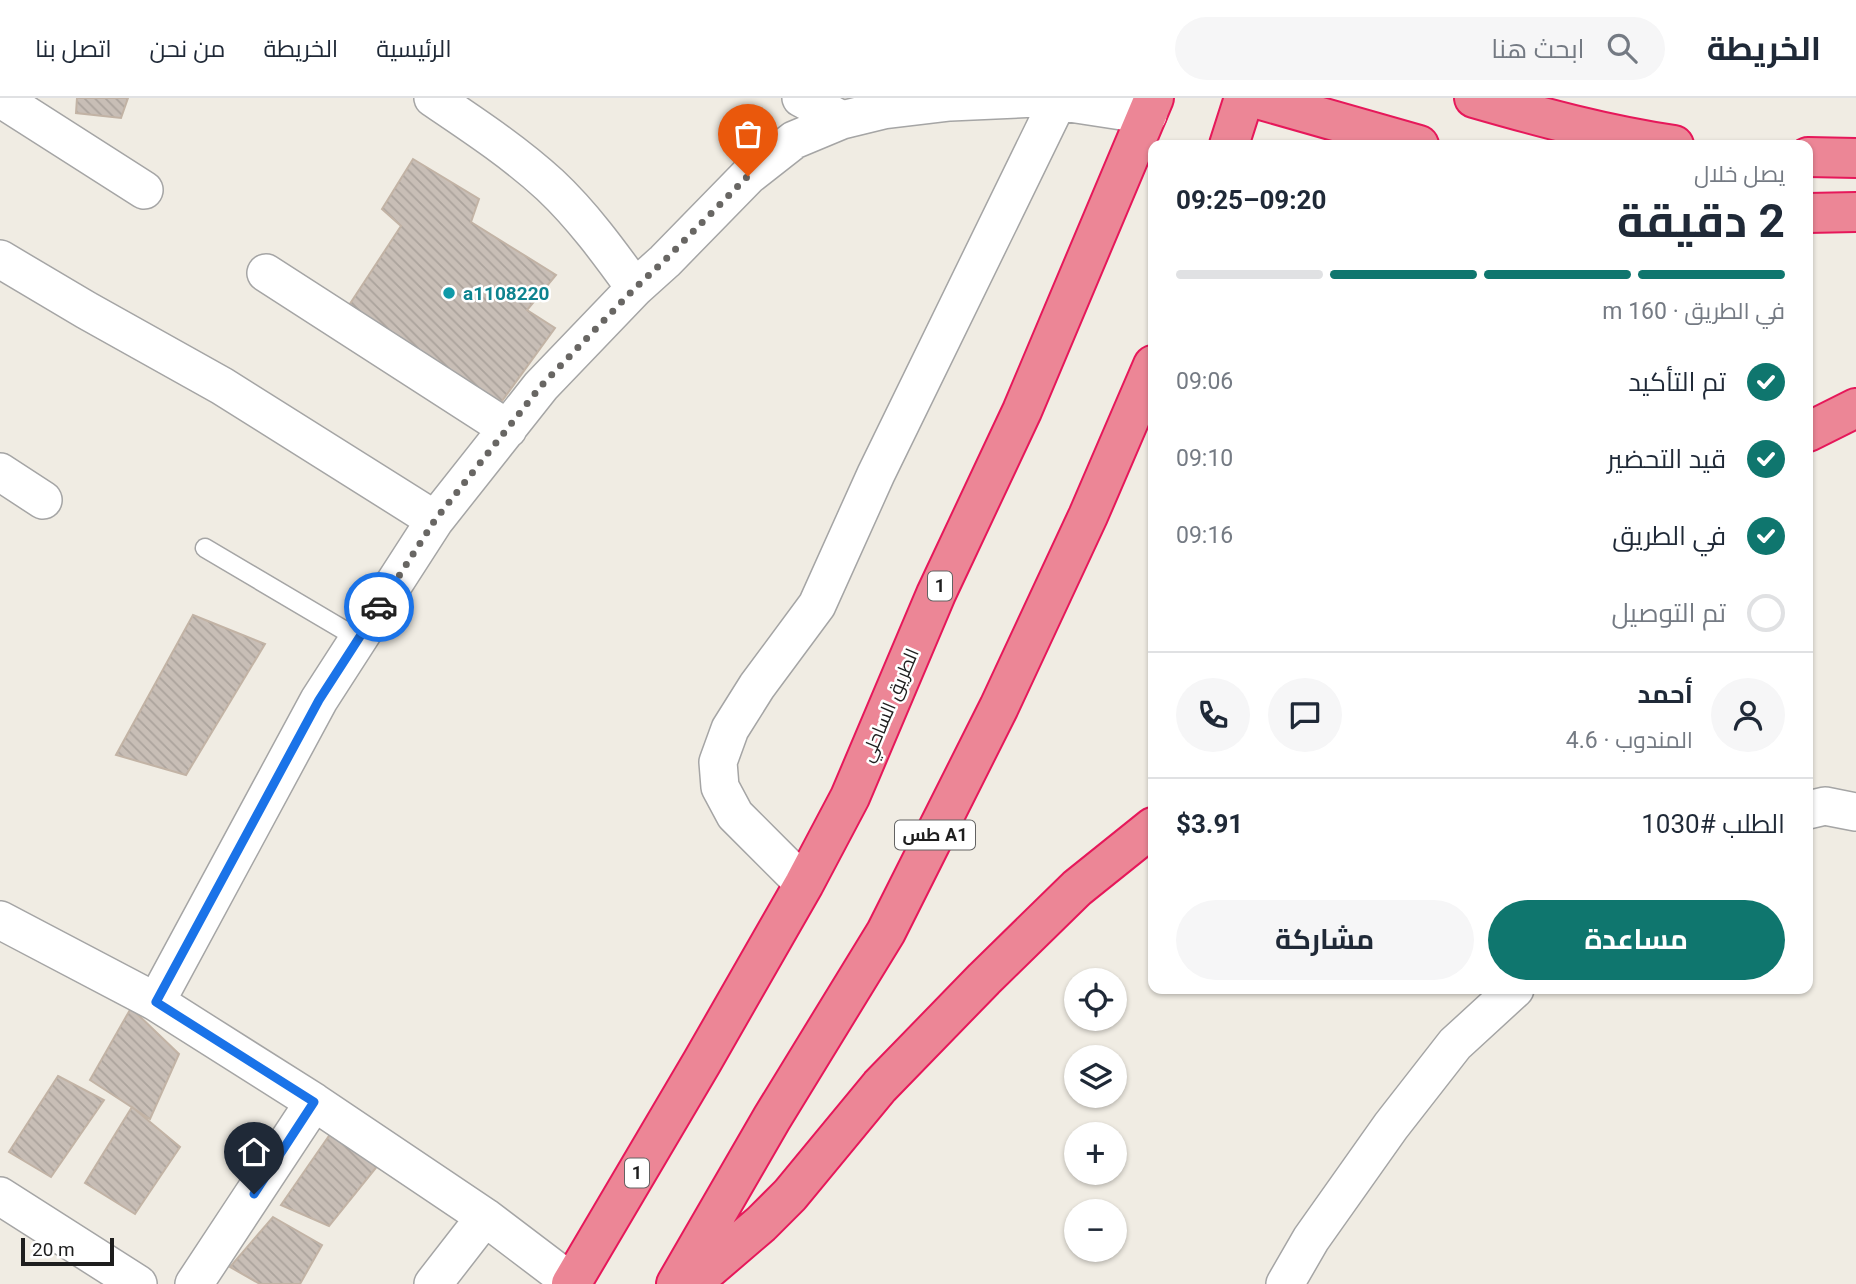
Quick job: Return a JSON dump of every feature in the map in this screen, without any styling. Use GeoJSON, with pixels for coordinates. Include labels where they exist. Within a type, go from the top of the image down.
{"type":"FeatureCollection","features":[{"type":"Feature","properties":{"kind":"highway"},"geometry":{"type":"LineString","coordinates":[[1231,140],[1244,98]]}},
{"type":"Feature","properties":{"kind":"highway"},"geometry":{"type":"LineString","coordinates":[[1254,98],[1401,140]]}},
{"type":"Feature","properties":{"kind":"highway"},"geometry":{"type":"LineString","coordinates":[[1474,98],[1546,119],[1645,140]]}},
{"type":"Feature","properties":{"kind":"highway","name":"الطريق الساحلي"},"geometry":{"type":"LineString","coordinates":[[572,1283],[804,884],[850,797],[936,594],[1022,411],[1151,107]]}},
{"type":"Feature","properties":{"kind":"highway"},"geometry":{"type":"LineString","coordinates":[[1813,157],[1856,158]]}},
{"type":"Feature","properties":{"kind":"highway"},"geometry":{"type":"LineString","coordinates":[[1813,213],[1856,212]]}},
{"type":"Feature","properties":{"kind":"highway","name":"طس A1"},"geometry":{"type":"LineString","coordinates":[[676,1284],[772,1118],[886,932],[999,707],[1082,528],[1148,376]]}},
{"type":"Feature","properties":{"kind":"highway"},"geometry":{"type":"LineString","coordinates":[[1813,430],[1856,408]]}},
{"type":"Feature","properties":{"kind":"highway"},"geometry":{"type":"LineString","coordinates":[[691,1284],[761,1224],[790,1195],[880,1086],[984,979],[1077,888],[1148,831]]}},
{"type":"Feature","properties":{"kind":"street"},"geometry":{"type":"LineString","coordinates":[[0,98],[144,190]]}},
{"type":"Feature","properties":{"kind":"street"},"geometry":{"type":"LineString","coordinates":[[433,98],[502,146],[550,185],[588,227],[635,288]]}},
{"type":"Feature","properties":{"kind":"street"},"geometry":{"type":"LineString","coordinates":[[801,98],[842,121]]}},
{"type":"Feature","properties":{"kind":"street"},"geometry":{"type":"LineString","coordinates":[[156,1002],[319,700],[435,520],[541,386],[748,176],[794,140],[842,121],[883,110],[950,102],[1037,98],[1057,103],[1151,107]]}},
{"type":"Feature","properties":{"kind":"street"},"geometry":{"type":"LineString","coordinates":[[804,884],[735,815],[720,788],[718,762],[730,729],[750,697],[817,605],[876,474],[1057,103]]}},
{"type":"Feature","properties":{"kind":"street"},"geometry":{"type":"LineString","coordinates":[[0,259],[222,386],[435,520]]}},
{"type":"Feature","properties":{"kind":"street"},"geometry":{"type":"LineString","coordinates":[[266,273],[508,429]]}},
{"type":"Feature","properties":{"kind":"street"},"geometry":{"type":"LineString","coordinates":[[0,472],[43,500]]}},
{"type":"Feature","properties":{"kind":"street"},"geometry":{"type":"LineString","coordinates":[[1813,809],[1825,806],[1856,812]]}},
{"type":"Feature","properties":{"kind":"street"},"geometry":{"type":"LineString","coordinates":[[0,920],[156,1002],[314,1102],[485,1217],[572,1283]]}},
{"type":"Feature","properties":{"kind":"street"},"geometry":{"type":"LineString","coordinates":[[1285,1284],[1311,1239],[1391,1126],[1455,1044],[1510,994]]}},
{"type":"Feature","properties":{"kind":"street"},"geometry":{"type":"LineString","coordinates":[[194,1284],[314,1102]]}},
{"type":"Feature","properties":{"kind":"street"},"geometry":{"type":"LineString","coordinates":[[0,1196],[138,1284]]}},
{"type":"Feature","properties":{"kind":"street"},"geometry":{"type":"LineString","coordinates":[[433,1284],[485,1217]]}},
{"type":"Feature","properties":{"kind":"lane"},"geometry":{"type":"LineString","coordinates":[[205,548],[359,639]]}},
{"type":"Feature","properties":{"kind":"building"},"geometry":{"type":"Polygon","coordinates":[[[77,98],[128,98],[121,118],[76,113],[77,98]]]}},
{"type":"Feature","properties":{"kind":"building","name":"a1108220"},"geometry":{"type":"Polygon","coordinates":[[[413,159],[479,199],[471,222],[556,275],[527,310],[555,328],[497,408],[342,316],[401,226],[382,209],[413,159]]]}},
{"type":"Feature","properties":{"kind":"building"},"geometry":{"type":"Polygon","coordinates":[[[193,615],[265,644],[186,775],[116,755],[193,615]]]}},
{"type":"Feature","properties":{"kind":"building"},"geometry":{"type":"Polygon","coordinates":[[[131,1008],[179,1054],[150,1119],[90,1080],[131,1008]]]}},
{"type":"Feature","properties":{"kind":"building"},"geometry":{"type":"Polygon","coordinates":[[[58,1076],[104,1100],[51,1177],[9,1152],[58,1076]]]}},
{"type":"Feature","properties":{"kind":"building"},"geometry":{"type":"Polygon","coordinates":[[[132,1107],[180,1147],[135,1214],[85,1183],[132,1107]]]}},
{"type":"Feature","properties":{"kind":"building"},"geometry":{"type":"Polygon","coordinates":[[[333,1130],[383,1159],[329,1226],[281,1205],[333,1130]]]}},
{"type":"Feature","properties":{"kind":"building"},"geometry":{"type":"Polygon","coordinates":[[[273,1217],[322,1245],[300,1284],[260,1284],[230,1267],[273,1217]]]}},
{"type":"Feature","properties":{"kind":"way so far"},"geometry":{"type":"LineString","coordinates":[[379,607],[435,520],[541,386],[748,176]]}},
{"type":"Feature","properties":{"kind":"place","name":"a1108220"},"geometry":{"type":"Point","coordinates":[449,293]}},
{"type":"Feature","properties":{"kind":"route"},"geometry":{"type":"LineString","coordinates":[[254,1194],[314,1102],[156,1002],[319,700],[379,607]]}}]}
